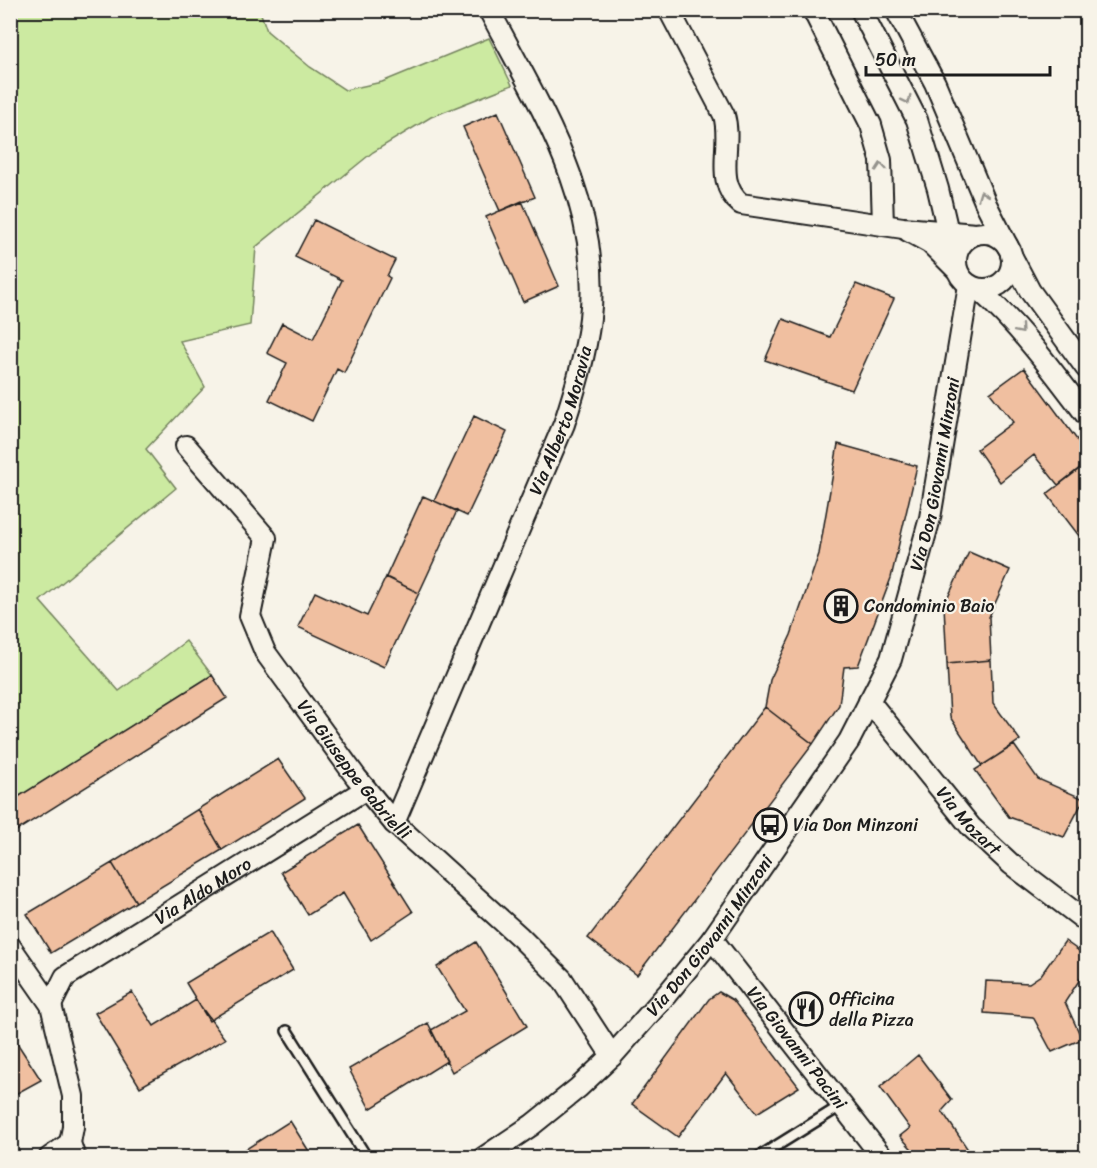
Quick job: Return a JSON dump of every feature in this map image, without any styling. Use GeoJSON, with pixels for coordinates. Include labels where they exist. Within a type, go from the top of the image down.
{"type":"FeatureCollection","features":[{"type":"Feature","properties":{"kind":"street","name":"Via Alberto Moravia"},"geometry":{"type":"LineString","coordinates":[[394,823],[564,424],[575,389],[590,318],[590,246],[572,174],[558,141],[489,10]]}},
{"type":"Feature","properties":{"kind":"street"},"geometry":{"type":"LineString","coordinates":[[669,10],[724,115],[728,136],[724,171],[726,186],[731,197],[741,204],[893,226],[994,235],[1010,251],[1012,265],[1004,281],[996,286],[965,277]]}},
{"type":"Feature","properties":{"kind":"street"},"geometry":{"type":"LineString","coordinates":[[813,10],[871,125],[882,160],[893,226]]}},
{"type":"Feature","properties":{"kind":"street"},"geometry":{"type":"LineString","coordinates":[[861,10],[916,120],[938,189],[947,231],[965,277]]}},
{"type":"Feature","properties":{"kind":"street"},"geometry":{"type":"LineString","coordinates":[[896,10],[934,83],[986,204],[1030,291],[1086,368]]}},
{"type":"Feature","properties":{"kind":"street"},"geometry":{"type":"LineString","coordinates":[[893,226],[930,243],[965,277],[1031,343],[1086,415]]}},
{"type":"Feature","properties":{"kind":"street"},"geometry":{"type":"LineString","coordinates":[[965,277],[961,245],[976,234]]}},
{"type":"Feature","properties":{"kind":"street","name":"Via Don Giovanni Minzoni"},"geometry":{"type":"LineString","coordinates":[[483,1158],[532,1125],[578,1088],[612,1056],[712,939],[849,741],[891,659],[930,518],[965,277]]}},
{"type":"Feature","properties":{"kind":"street","name":"Via Giuseppe Gabrielli"},"geometry":{"type":"LineString","coordinates":[[186,446],[266,538],[250,616],[265,652],[366,789],[394,823],[562,979],[612,1056]]}},
{"type":"Feature","properties":{"kind":"street","name":"Via Mozart"},"geometry":{"type":"LineString","coordinates":[[869,701],[971,827],[1011,864],[1086,921]]}},
{"type":"Feature","properties":{"kind":"street","name":"Via Aldo Moro"},"geometry":{"type":"LineString","coordinates":[[51,1005],[65,978],[366,789]]}},
{"type":"Feature","properties":{"kind":"street","name":"Via Giovanni Pacini"},"geometry":{"type":"LineString","coordinates":[[712,939],[883,1158]]}},
{"type":"Feature","properties":{"kind":"street"},"geometry":{"type":"LineString","coordinates":[[10,946],[51,1005],[74,1096],[72,1150],[49,1158]]}},
{"type":"Feature","properties":{"kind":"lane"},"geometry":{"type":"LineString","coordinates":[[287,1031],[367,1158]]}},
{"type":"Feature","properties":{"kind":"lane"},"geometry":{"type":"LineString","coordinates":[[757,1158],[842,1105]]}},
{"type":"Feature","properties":{"kind":"lane"},"geometry":{"type":"LineString","coordinates":[[10,1154],[13,1158]]}},
{"type":"Feature","properties":{"kind":"green space"},"geometry":{"type":"Polygon","coordinates":[[[11,11],[260,11],[267,31],[310,67],[345,90],[382,82],[489,38],[512,85],[431,117],[373,152],[256,247],[250,325],[180,341],[205,387],[146,449],[176,488],[40,601],[119,691],[186,641],[212,675],[11,802],[11,11]]]}},
{"type":"Feature","properties":{"kind":"building"},"geometry":{"type":"Polygon","coordinates":[[[498,112],[535,197],[500,211],[463,127],[498,112]]]}},
{"type":"Feature","properties":{"kind":"building"},"geometry":{"type":"Polygon","coordinates":[[[522,201],[559,286],[523,302],[486,217],[522,201]]]}},
{"type":"Feature","properties":{"kind":"building"},"geometry":{"type":"Polygon","coordinates":[[[314,220],[395,260],[387,276],[390,278],[344,373],[337,369],[312,421],[269,400],[287,363],[267,353],[282,323],[313,339],[342,280],[295,257],[314,220]]]}},
{"type":"Feature","properties":{"kind":"building"},"geometry":{"type":"Polygon","coordinates":[[[856,284],[894,299],[852,390],[765,360],[783,319],[830,337],[856,284]]]}},
{"type":"Feature","properties":{"kind":"building"},"geometry":{"type":"Polygon","coordinates":[[[1024,368],[1086,452],[1086,463],[1058,485],[1034,455],[1000,482],[977,449],[1013,422],[990,393],[1024,368]]]}},
{"type":"Feature","properties":{"kind":"building"},"geometry":{"type":"Polygon","coordinates":[[[474,416],[507,432],[467,516],[434,501],[474,416]]]}},
{"type":"Feature","properties":{"kind":"building","name":"Condominio Baio"},"geometry":{"type":"Polygon","coordinates":[[[838,444],[917,466],[891,578],[858,666],[844,667],[839,705],[813,744],[765,707],[770,680],[791,635],[819,554],[838,444]]]}},
{"type":"Feature","properties":{"kind":"building"},"geometry":{"type":"Polygon","coordinates":[[[1082,467],[1086,473],[1086,545],[1047,494],[1082,467]]]}},
{"type":"Feature","properties":{"kind":"building"},"geometry":{"type":"Polygon","coordinates":[[[423,496],[457,511],[419,593],[386,577],[423,496]]]}},
{"type":"Feature","properties":{"kind":"building"},"geometry":{"type":"Polygon","coordinates":[[[969,552],[1010,570],[989,617],[991,660],[947,664],[944,606],[969,552]]]}},
{"type":"Feature","properties":{"kind":"building"},"geometry":{"type":"Polygon","coordinates":[[[386,577],[419,593],[384,667],[298,627],[315,592],[367,616],[386,577]]]}},
{"type":"Feature","properties":{"kind":"building"},"geometry":{"type":"Polygon","coordinates":[[[991,660],[993,703],[1020,740],[982,766],[950,717],[947,664],[991,660]]]}},
{"type":"Feature","properties":{"kind":"building"},"geometry":{"type":"Polygon","coordinates":[[[212,675],[227,698],[10,835],[10,802],[212,675]]]}},
{"type":"Feature","properties":{"kind":"building"},"geometry":{"type":"Polygon","coordinates":[[[765,707],[813,744],[637,975],[588,938],[765,707]]]}},
{"type":"Feature","properties":{"kind":"building"},"geometry":{"type":"Polygon","coordinates":[[[1014,745],[1038,779],[1084,799],[1064,837],[1009,817],[975,770],[1014,745]]]}},
{"type":"Feature","properties":{"kind":"building"},"geometry":{"type":"Polygon","coordinates":[[[278,759],[305,798],[222,850],[198,809],[278,759]]]}},
{"type":"Feature","properties":{"kind":"building"},"geometry":{"type":"Polygon","coordinates":[[[198,809],[222,850],[136,902],[112,863],[198,809]]]}},
{"type":"Feature","properties":{"kind":"building"},"geometry":{"type":"Polygon","coordinates":[[[358,825],[413,912],[371,940],[343,893],[308,915],[281,872],[358,825]]]}},
{"type":"Feature","properties":{"kind":"building"},"geometry":{"type":"Polygon","coordinates":[[[112,863],[136,902],[51,953],[27,914],[112,863]]]}},
{"type":"Feature","properties":{"kind":"building"},"geometry":{"type":"Polygon","coordinates":[[[270,932],[293,970],[209,1021],[186,983],[270,932]]]}},
{"type":"Feature","properties":{"kind":"building"},"geometry":{"type":"Polygon","coordinates":[[[1065,941],[1086,956],[1086,970],[1065,1002],[1082,1039],[1052,1052],[1033,1017],[984,1013],[986,981],[1029,983],[1041,975],[1065,941]]]}},
{"type":"Feature","properties":{"kind":"building"},"geometry":{"type":"Polygon","coordinates":[[[476,942],[527,1026],[452,1072],[431,1030],[465,1011],[437,967],[476,942]]]}},
{"type":"Feature","properties":{"kind":"building"},"geometry":{"type":"Polygon","coordinates":[[[132,992],[154,1026],[196,1000],[225,1039],[140,1087],[95,1013],[132,992]]]}},
{"type":"Feature","properties":{"kind":"building"},"geometry":{"type":"Polygon","coordinates":[[[719,992],[733,1000],[799,1087],[757,1113],[726,1073],[678,1137],[632,1104],[709,999],[719,992]]]}},
{"type":"Feature","properties":{"kind":"building"},"geometry":{"type":"Polygon","coordinates":[[[428,1023],[447,1061],[370,1109],[349,1069],[428,1023]]]}},
{"type":"Feature","properties":{"kind":"building"},"geometry":{"type":"Polygon","coordinates":[[[10,1032],[41,1080],[10,1097],[10,1032]]]}},
{"type":"Feature","properties":{"kind":"building"},"geometry":{"type":"Polygon","coordinates":[[[918,1055],[952,1100],[942,1111],[969,1151],[961,1158],[920,1158],[900,1136],[910,1128],[880,1087],[918,1055]]]}},
{"type":"Feature","properties":{"kind":"building"},"geometry":{"type":"Polygon","coordinates":[[[290,1121],[312,1156],[310,1158],[232,1158],[290,1121]]]}},
{"type":"Feature","properties":{"kind":"place","name":"Condominio Baio"},"geometry":{"type":"Point","coordinates":[841,606]}},
{"type":"Feature","properties":{"kind":"place","name":"Via Don Minzoni"},"geometry":{"type":"Point","coordinates":[770,825]}},
{"type":"Feature","properties":{"kind":"place","name":"Officina della Pizza"},"geometry":{"type":"Point","coordinates":[806,1009]}}]}
